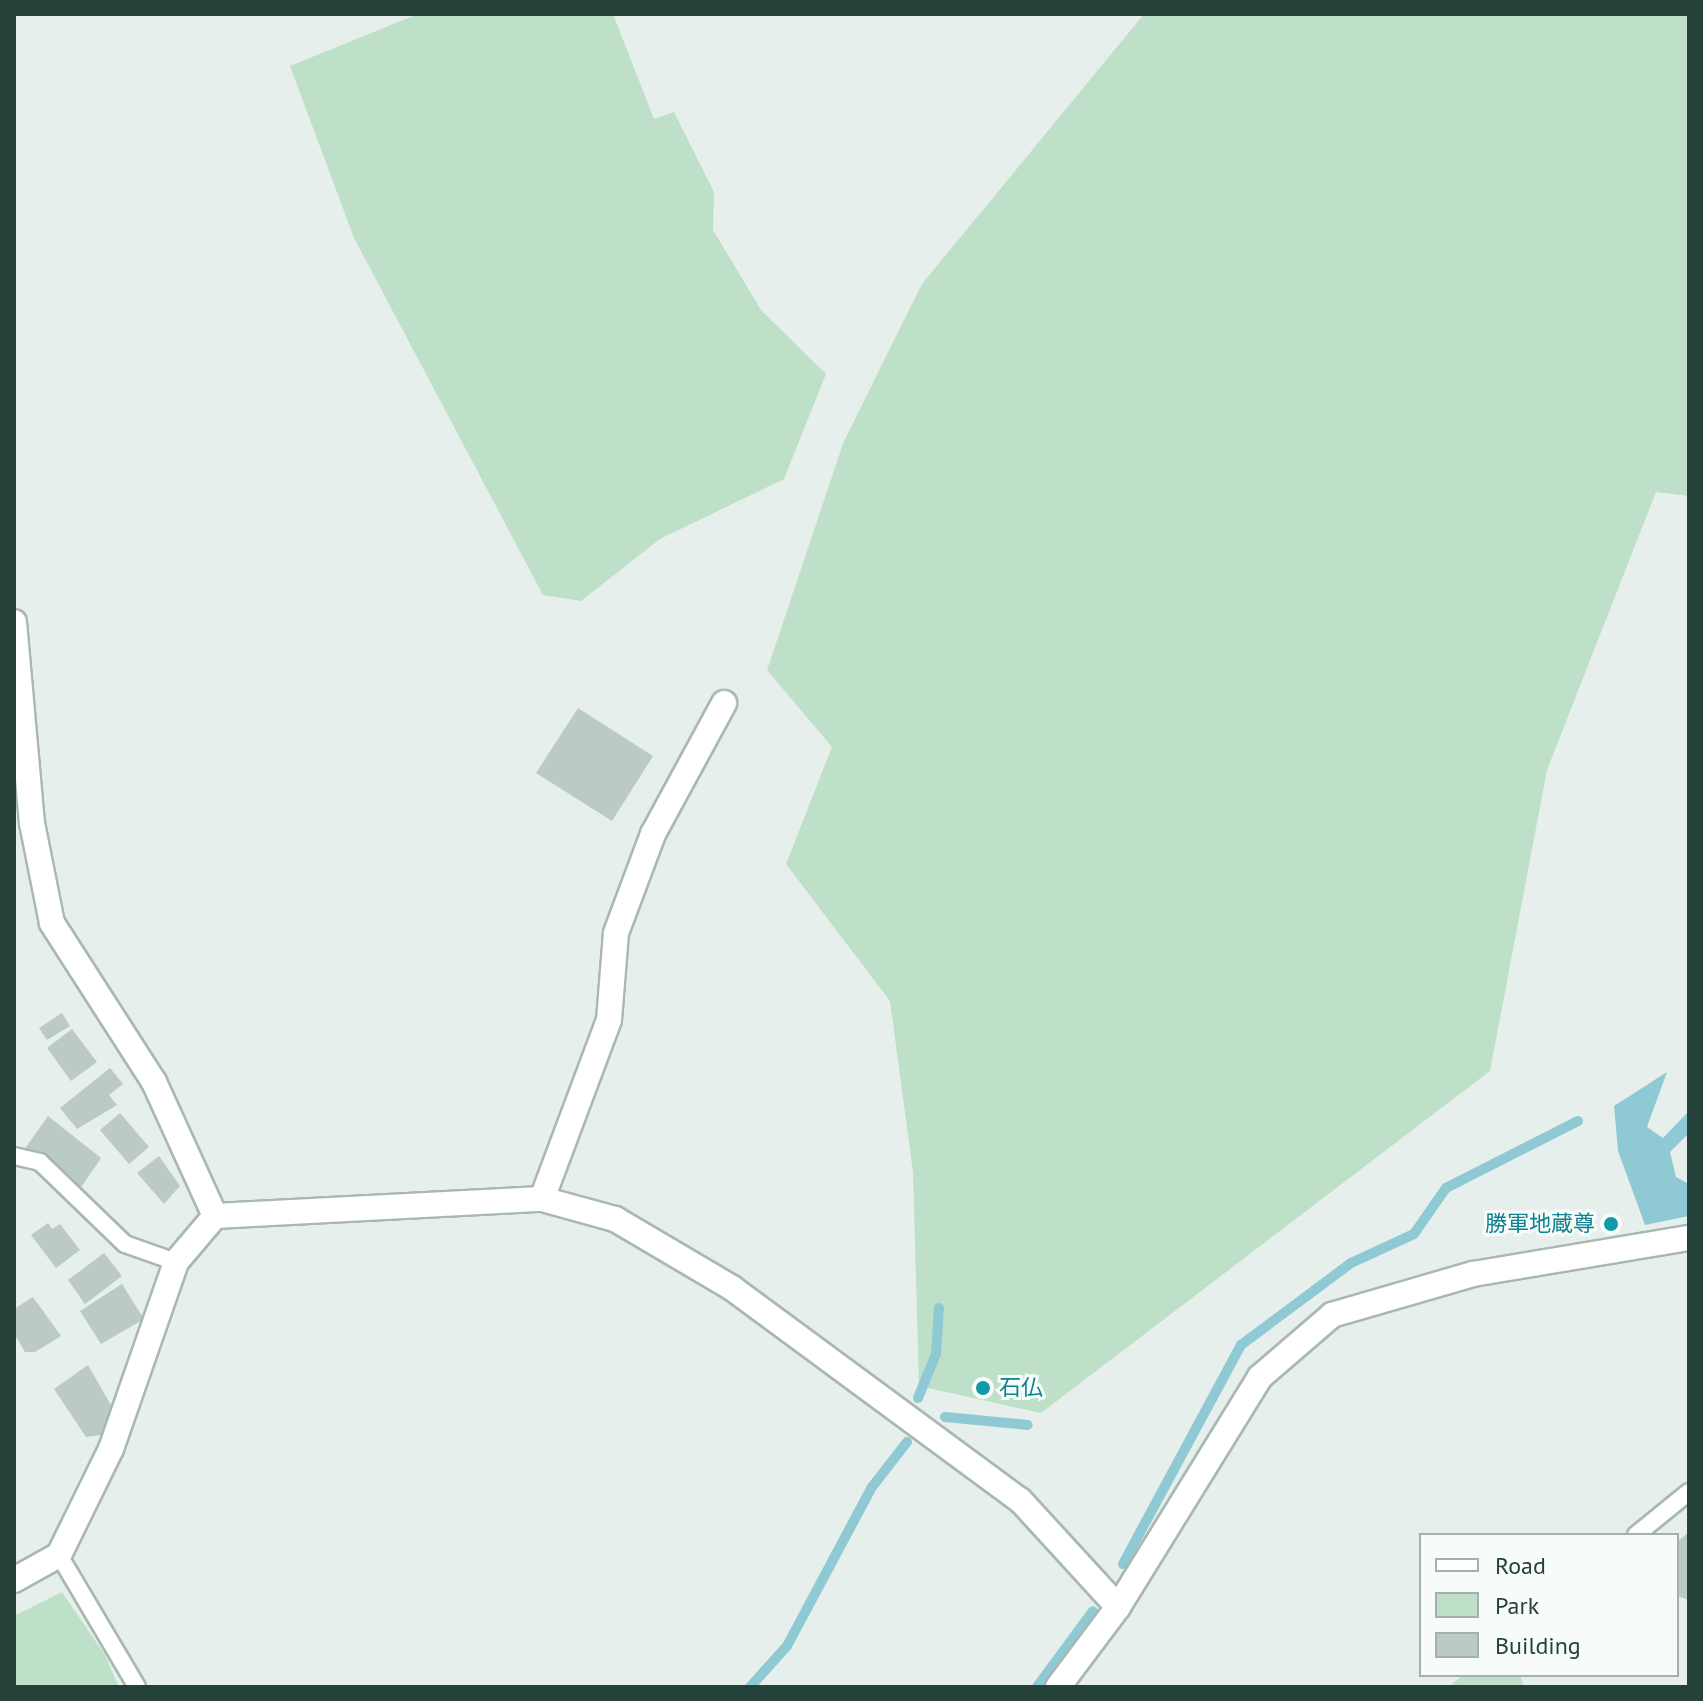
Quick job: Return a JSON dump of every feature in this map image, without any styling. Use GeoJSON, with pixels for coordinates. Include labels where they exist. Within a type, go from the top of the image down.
{"type":"FeatureCollection","features":[{"type":"Feature","properties":{"kind":"street"},"geometry":{"type":"LineString","coordinates":[[14,622],[32,823],[52,923],[154,1082],[215,1216]]}},
{"type":"Feature","properties":{"kind":"street"},"geometry":{"type":"LineString","coordinates":[[542,1199],[609,1020],[616,933],[653,834],[724,703]]}},
{"type":"Feature","properties":{"kind":"street"},"geometry":{"type":"LineString","coordinates":[[19,1569],[59,1555],[111,1449],[176,1262],[215,1216],[542,1199],[615,1219],[732,1288],[1020,1500],[1118,1607]]}},
{"type":"Feature","properties":{"kind":"street"},"geometry":{"type":"LineString","coordinates":[[1058,1687],[1118,1607],[1260,1377],[1332,1315],[1473,1274],[1689,1238]]}},
{"type":"Feature","properties":{"kind":"lane"},"geometry":{"type":"LineString","coordinates":[[14,1156],[40,1162],[125,1244],[176,1262]]}},
{"type":"Feature","properties":{"kind":"lane"},"geometry":{"type":"LineString","coordinates":[[1638,1533],[1689,1492]]}},
{"type":"Feature","properties":{"kind":"lane"},"geometry":{"type":"LineString","coordinates":[[59,1555],[137,1687]]}},
{"type":"Feature","properties":{"kind":"green space"},"geometry":{"type":"Polygon","coordinates":[[[418,14],[613,14],[654,119],[674,112],[714,192],[713,230],[761,310],[826,374],[784,479],[660,539],[581,601],[543,595],[354,238],[290,66],[418,14]]]}},
{"type":"Feature","properties":{"kind":"green space"},"geometry":{"type":"Polygon","coordinates":[[[1144,14],[1689,14],[1689,496],[1656,492],[1547,770],[1490,1071],[1041,1413],[919,1386],[913,1172],[890,1001],[786,864],[832,747],[767,670],[844,441],[922,284],[1144,14]]]}},
{"type":"Feature","properties":{"kind":"green space"},"geometry":{"type":"Polygon","coordinates":[[[62,1592],[105,1655],[119,1687],[14,1687],[14,1616],[62,1592]]]}},
{"type":"Feature","properties":{"kind":"green space"},"geometry":{"type":"Polygon","coordinates":[[[1461,1677],[1521,1677],[1524,1687],[1449,1687],[1461,1677]]]}},
{"type":"Feature","properties":{"kind":"water"},"geometry":{"type":"Polygon","coordinates":[[[1667,1072],[1647,1127],[1663,1138],[1689,1111],[1689,1133],[1670,1152],[1676,1177],[1689,1184],[1689,1216],[1645,1225],[1618,1151],[1614,1106],[1667,1072]]]}},
{"type":"Feature","properties":{"kind":"building"},"geometry":{"type":"Polygon","coordinates":[[[578,708],[653,756],[612,821],[536,773],[578,708]]]}},
{"type":"Feature","properties":{"kind":"building"},"geometry":{"type":"Polygon","coordinates":[[[62,1013],[70,1026],[47,1040],[39,1028],[62,1013]]]}},
{"type":"Feature","properties":{"kind":"building"},"geometry":{"type":"Polygon","coordinates":[[[72,1029],[97,1062],[71,1081],[47,1048],[72,1029]]]}},
{"type":"Feature","properties":{"kind":"building"},"geometry":{"type":"Polygon","coordinates":[[[110,1068],[123,1084],[109,1095],[117,1105],[77,1129],[60,1108],[110,1068]]]}},
{"type":"Feature","properties":{"kind":"building"},"geometry":{"type":"Polygon","coordinates":[[[120,1113],[149,1147],[129,1164],[100,1130],[120,1113]]]}},
{"type":"Feature","properties":{"kind":"building"},"geometry":{"type":"Polygon","coordinates":[[[48,1116],[101,1158],[80,1189],[24,1150],[48,1116]]]}},
{"type":"Feature","properties":{"kind":"building"},"geometry":{"type":"Polygon","coordinates":[[[159,1156],[180,1186],[164,1204],[137,1173],[159,1156]]]}},
{"type":"Feature","properties":{"kind":"building"},"geometry":{"type":"Polygon","coordinates":[[[48,1223],[52,1229],[60,1224],[80,1250],[56,1268],[31,1235],[48,1223]]]}},
{"type":"Feature","properties":{"kind":"building"},"geometry":{"type":"Polygon","coordinates":[[[104,1253],[122,1276],[85,1304],[68,1280],[104,1253]]]}},
{"type":"Feature","properties":{"kind":"building"},"geometry":{"type":"Polygon","coordinates":[[[122,1284],[144,1319],[101,1344],[80,1311],[122,1284]]]}},
{"type":"Feature","properties":{"kind":"building"},"geometry":{"type":"Polygon","coordinates":[[[33,1297],[61,1336],[35,1352],[25,1352],[14,1333],[14,1309],[33,1297]]]}},
{"type":"Feature","properties":{"kind":"building"},"geometry":{"type":"Polygon","coordinates":[[[88,1365],[112,1407],[101,1435],[86,1437],[54,1389],[88,1365]]]}},
{"type":"Feature","properties":{"kind":"building"},"geometry":{"type":"Polygon","coordinates":[[[1689,1532],[1689,1600],[1679,1597],[1679,1540],[1689,1532]]]}},
{"type":"Feature","properties":{"kind":"waterway"},"geometry":{"type":"LineString","coordinates":[[1123,1564],[1241,1345],[1351,1263],[1414,1234],[1446,1188],[1578,1121]]}},
{"type":"Feature","properties":{"kind":"waterway"},"geometry":{"type":"LineString","coordinates":[[918,1398],[936,1354],[939,1308]]}},
{"type":"Feature","properties":{"kind":"waterway"},"geometry":{"type":"LineString","coordinates":[[945,1417],[1028,1425]]}},
{"type":"Feature","properties":{"kind":"waterway"},"geometry":{"type":"LineString","coordinates":[[750,1687],[787,1646],[872,1487],[907,1442]]}},
{"type":"Feature","properties":{"kind":"waterway"},"geometry":{"type":"LineString","coordinates":[[1037,1687],[1093,1611]]}},
{"type":"Feature","properties":{"kind":"place","name":"勝軍地蔵尊"},"geometry":{"type":"Point","coordinates":[1611,1224]}},
{"type":"Feature","properties":{"kind":"place","name":"石仏"},"geometry":{"type":"Point","coordinates":[983,1388]}}]}
